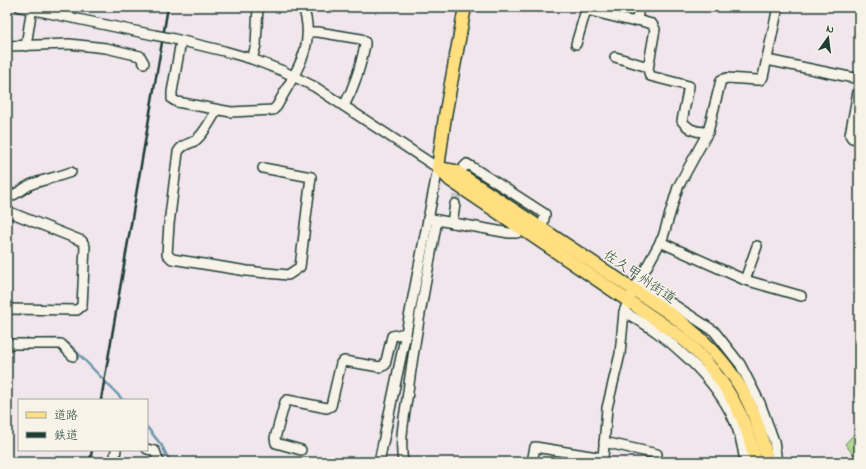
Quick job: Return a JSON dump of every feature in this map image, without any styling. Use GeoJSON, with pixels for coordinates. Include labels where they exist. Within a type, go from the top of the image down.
{"type":"FeatureCollection","features":[{"type":"Feature","properties":{"kind":"main road"},"geometry":{"type":"LineString","coordinates":[[438,168],[445,116],[465,7]]}},
{"type":"Feature","properties":{"kind":"main road","name":"佐久甲州街道"},"geometry":{"type":"LineString","coordinates":[[438,168],[450,180],[520,228],[626,306],[678,335],[692,347],[707,362],[728,392],[745,427],[755,462]]}},
{"type":"Feature","properties":{"kind":"main road","name":"佐久甲州街道"},"geometry":{"type":"LineString","coordinates":[[438,168],[455,172],[636,286],[698,336],[721,358],[736,379],[751,406],[760,428],[767,462]]}},
{"type":"Feature","properties":{"kind":"street"},"geometry":{"type":"LineString","coordinates":[[20,7],[32,8],[170,38],[224,51],[271,66],[315,88],[438,168],[433,219],[413,351],[403,432],[401,452],[403,462]]}},
{"type":"Feature","properties":{"kind":"street"},"geometry":{"type":"LineString","coordinates":[[252,59],[256,45],[258,7]]}},
{"type":"Feature","properties":{"kind":"street"},"geometry":{"type":"LineString","coordinates":[[181,41],[172,99],[177,102],[231,112],[272,110],[277,106],[302,59],[306,46],[308,32],[303,7]]}},
{"type":"Feature","properties":{"kind":"street"},"geometry":{"type":"LineString","coordinates":[[637,20],[639,7]]}},
{"type":"Feature","properties":{"kind":"street"},"geometry":{"type":"LineString","coordinates":[[532,462],[535,447],[603,458],[607,408],[620,354],[626,306],[663,237],[678,187],[708,132],[721,80],[727,78],[760,80],[763,77],[778,7]]}},
{"type":"Feature","properties":{"kind":"street"},"geometry":{"type":"LineString","coordinates":[[26,46],[32,8]]}},
{"type":"Feature","properties":{"kind":"street"},"geometry":{"type":"LineString","coordinates":[[576,44],[586,10],[631,21],[637,20],[652,24],[655,29],[648,67],[650,76],[689,86],[682,121],[687,127],[696,132],[708,132]]}},
{"type":"Feature","properties":{"kind":"street"},"geometry":{"type":"LineString","coordinates":[[308,32],[318,32],[361,39],[364,42],[365,46],[360,72],[344,106]]}},
{"type":"Feature","properties":{"kind":"street"},"geometry":{"type":"LineString","coordinates":[[7,46],[69,44],[106,48],[140,56],[144,63]]}},
{"type":"Feature","properties":{"kind":"street"},"geometry":{"type":"LineString","coordinates":[[615,57],[648,67]]}},
{"type":"Feature","properties":{"kind":"street"},"geometry":{"type":"LineString","coordinates":[[767,60],[859,79]]}},
{"type":"Feature","properties":{"kind":"street"},"geometry":{"type":"LineString","coordinates":[[859,86],[850,135],[852,138],[859,140]]}},
{"type":"Feature","properties":{"kind":"street"},"geometry":{"type":"LineString","coordinates":[[217,110],[202,134],[197,139],[181,147],[178,152],[169,224],[167,254],[172,259],[247,271],[288,275],[300,267],[311,177],[263,168]]}},
{"type":"Feature","properties":{"kind":"street"},"geometry":{"type":"LineString","coordinates":[[464,167],[467,164],[545,214],[542,228]]}},
{"type":"Feature","properties":{"kind":"street"},"geometry":{"type":"LineString","coordinates":[[7,197],[30,185],[71,172]]}},
{"type":"Feature","properties":{"kind":"street"},"geometry":{"type":"LineString","coordinates":[[452,222],[455,204]]}},
{"type":"Feature","properties":{"kind":"street"},"geometry":{"type":"LineString","coordinates":[[7,210],[82,241],[85,246],[82,306],[77,310],[7,309]]}},
{"type":"Feature","properties":{"kind":"street"},"geometry":{"type":"LineString","coordinates":[[433,219],[509,233],[517,233],[520,228]]}},
{"type":"Feature","properties":{"kind":"street"},"geometry":{"type":"LineString","coordinates":[[379,462],[406,333],[433,219]]}},
{"type":"Feature","properties":{"kind":"street"},"geometry":{"type":"LineString","coordinates":[[660,242],[745,280],[801,296]]}},
{"type":"Feature","properties":{"kind":"street"},"geometry":{"type":"LineString","coordinates":[[745,280],[757,246]]}},
{"type":"Feature","properties":{"kind":"street"},"geometry":{"type":"LineString","coordinates":[[636,286],[714,330],[740,364],[758,398],[774,441],[777,462]]}},
{"type":"Feature","properties":{"kind":"street"},"geometry":{"type":"LineString","coordinates":[[626,306],[635,318],[672,344],[687,358],[716,391],[735,421],[745,462]]}},
{"type":"Feature","properties":{"kind":"street"},"geometry":{"type":"LineString","coordinates":[[301,450],[276,443],[275,438],[285,402],[288,400],[327,408],[332,406],[342,363],[344,361],[380,367],[385,365],[392,336],[406,333]]}},
{"type":"Feature","properties":{"kind":"street"},"geometry":{"type":"LineString","coordinates":[[7,344],[61,344],[73,356]]}},
{"type":"Feature","properties":{"kind":"street"},"geometry":{"type":"LineString","coordinates":[[604,442],[657,454]]}},
{"type":"Feature","properties":{"kind":"street"},"geometry":{"type":"LineString","coordinates":[[148,449],[154,451],[159,462]]}},
{"type":"Feature","properties":{"kind":"street"},"geometry":{"type":"LineString","coordinates":[[114,462],[116,451]]}},
{"type":"Feature","properties":{"kind":"green space"},"geometry":{"type":"Polygon","coordinates":[[[859,429],[859,460],[858,461],[845,444],[859,429]]]}},
{"type":"Feature","properties":{"kind":"waterway"},"geometry":{"type":"LineString","coordinates":[[9,340],[59,339],[69,344],[122,399]]}},
{"type":"Feature","properties":{"kind":"waterway"},"geometry":{"type":"LineString","coordinates":[[148,428],[162,446],[170,462]]}},
{"type":"Feature","properties":{"kind":"tunnel"},"geometry":{"type":"LineString","coordinates":[[455,204],[460,182]]}},
{"type":"Feature","properties":{"kind":"railway"},"geometry":{"type":"LineString","coordinates":[[101,399],[168,7]]}},
{"type":"Feature","properties":{"kind":"railway"},"geometry":{"type":"LineString","coordinates":[[90,462],[92,451]]}}]}
